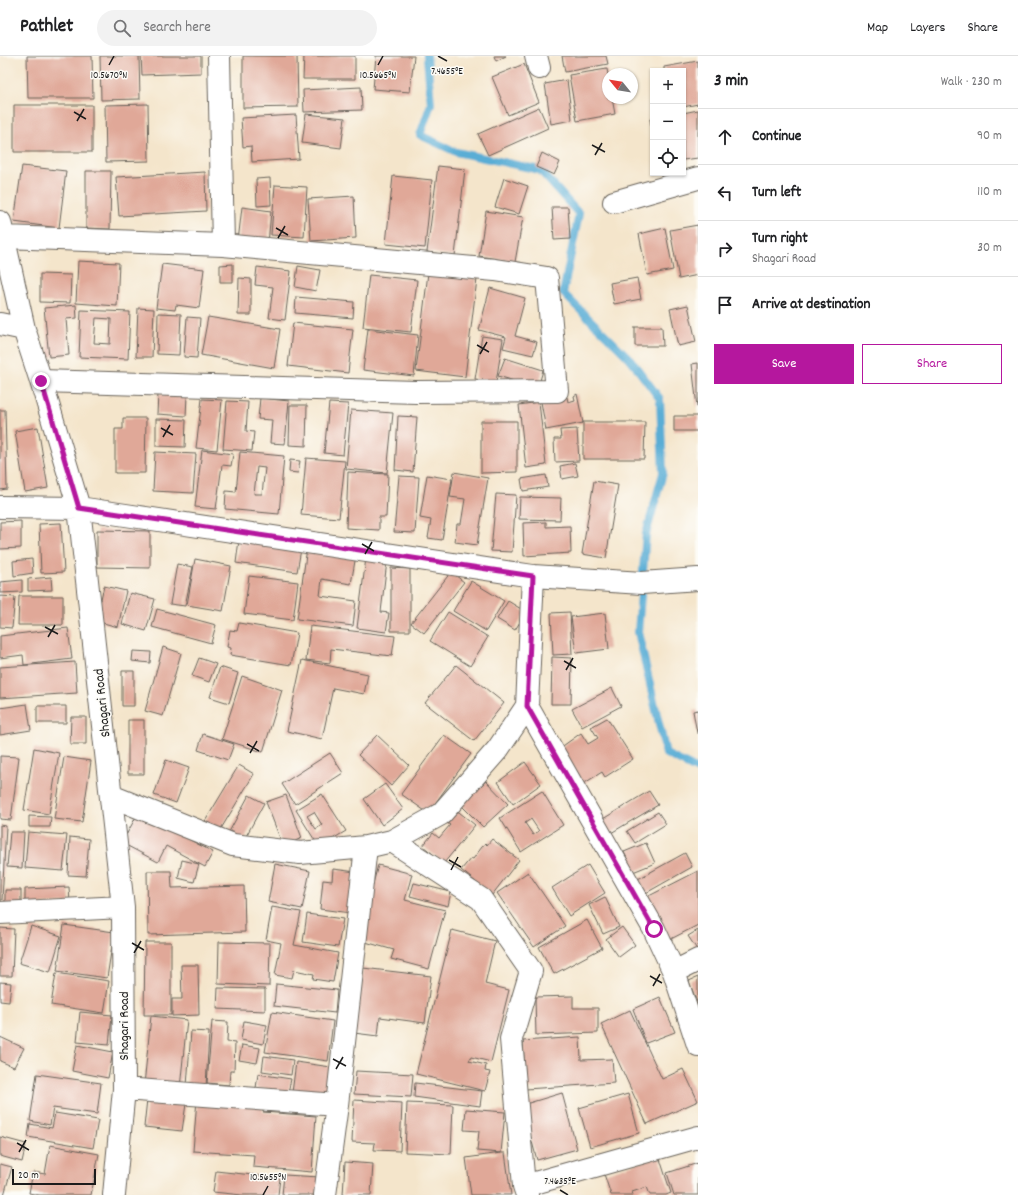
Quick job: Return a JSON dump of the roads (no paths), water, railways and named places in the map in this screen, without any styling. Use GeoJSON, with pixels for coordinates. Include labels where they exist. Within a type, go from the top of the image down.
{"type":"FeatureCollection","features":[{"type":"Feature","properties":{"kind":"street"},"geometry":{"type":"LineString","coordinates":[[219,56],[223,245]]}},
{"type":"Feature","properties":{"kind":"street"},"geometry":{"type":"LineString","coordinates":[[614,202],[698,178]]}},
{"type":"Feature","properties":{"kind":"street"},"geometry":{"type":"LineString","coordinates":[[2,229],[223,245],[495,270],[547,278],[557,391],[416,392],[41,381]]}},
{"type":"Feature","properties":{"kind":"street","name":"Shagari Road"},"geometry":{"type":"LineString","coordinates":[[2,229],[24,329],[79,508],[123,907],[124,1089],[114,1195]]}},
{"type":"Feature","properties":{"kind":"street"},"geometry":{"type":"LineString","coordinates":[[0,324],[24,329]]}},
{"type":"Feature","properties":{"kind":"street"},"geometry":{"type":"LineString","coordinates":[[0,507],[79,508],[533,576],[642,583],[698,579]]}},
{"type":"Feature","properties":{"kind":"street"},"geometry":{"type":"LineString","coordinates":[[111,796],[233,845],[300,853],[366,847],[392,841],[440,814],[498,749],[527,706],[533,576]]}},
{"type":"Feature","properties":{"kind":"street"},"geometry":{"type":"LineString","coordinates":[[527,706],[654,929],[674,972],[698,1046]]}},
{"type":"Feature","properties":{"kind":"street"},"geometry":{"type":"LineString","coordinates":[[392,841],[481,899],[531,971],[511,1039],[526,1190],[698,1137]]}},
{"type":"Feature","properties":{"kind":"street"},"geometry":{"type":"LineString","coordinates":[[325,1195],[337,1105],[366,847]]}},
{"type":"Feature","properties":{"kind":"street"},"geometry":{"type":"LineString","coordinates":[[0,913],[123,907]]}},
{"type":"Feature","properties":{"kind":"street"},"geometry":{"type":"LineString","coordinates":[[674,972],[698,960]]}},
{"type":"Feature","properties":{"kind":"street"},"geometry":{"type":"LineString","coordinates":[[124,1089],[337,1105]]}},
{"type":"Feature","properties":{"kind":"waterway"},"geometry":{"type":"LineString","coordinates":[[427,56],[431,104],[420,135],[456,152],[540,170],[579,214],[563,293],[630,359],[660,399],[663,473],[646,534],[638,632],[666,754],[698,770]]}}]}
